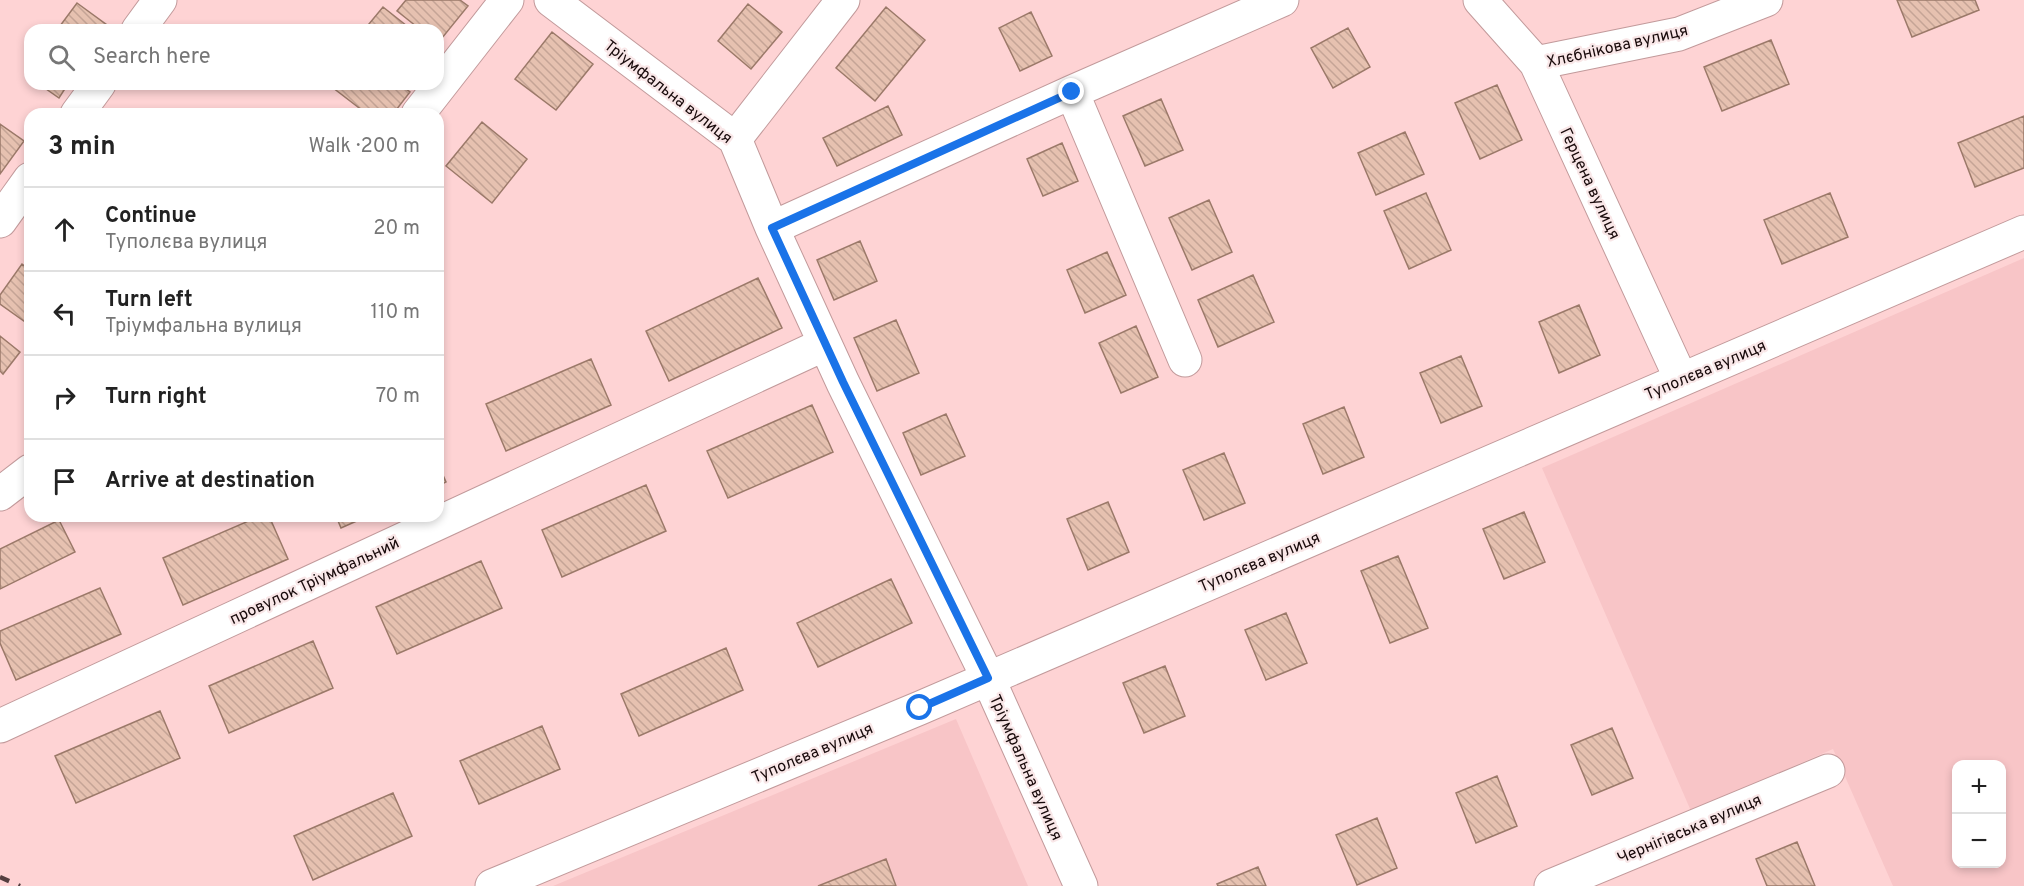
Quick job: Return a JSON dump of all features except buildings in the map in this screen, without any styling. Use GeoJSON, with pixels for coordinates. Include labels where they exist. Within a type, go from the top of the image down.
{"type":"FeatureCollection","features":[{"type":"Feature","properties":{"kind":"street"},"geometry":{"type":"LineString","coordinates":[[142,24],[160,0]]}},
{"type":"Feature","properties":{"kind":"street"},"geometry":{"type":"LineString","coordinates":[[444,81],[507,0]]}},
{"type":"Feature","properties":{"kind":"street","name":"Тріумфальна вулиця"},"geometry":{"type":"LineString","coordinates":[[551,0],[735,140],[825,344],[988,678],[1081,886]]}},
{"type":"Feature","properties":{"kind":"street"},"geometry":{"type":"LineString","coordinates":[[735,140],[843,0]]}},
{"type":"Feature","properties":{"kind":"street"},"geometry":{"type":"LineString","coordinates":[[772,228],[1282,0]]}},
{"type":"Feature","properties":{"kind":"street","name":"Герцена вулиця"},"geometry":{"type":"LineString","coordinates":[[1480,0],[1536,63],[1681,379]]}},
{"type":"Feature","properties":{"kind":"street","name":"Хлєбнікова вулиця"},"geometry":{"type":"LineString","coordinates":[[1536,63],[1679,34],[1766,0]]}},
{"type":"Feature","properties":{"kind":"street"},"geometry":{"type":"LineString","coordinates":[[81,108],[95,90]]}},
{"type":"Feature","properties":{"kind":"street"},"geometry":{"type":"LineString","coordinates":[[423,108],[437,90]]}},
{"type":"Feature","properties":{"kind":"street"},"geometry":{"type":"LineString","coordinates":[[1072,92],[1185,360]]}},
{"type":"Feature","properties":{"kind":"street"},"geometry":{"type":"LineString","coordinates":[[0,221],[24,187]]}},
{"type":"Feature","properties":{"kind":"street","name":"Туполєва вулиця"},"geometry":{"type":"LineString","coordinates":[[492,886],[988,678],[2024,232]]}},
{"type":"Feature","properties":{"kind":"street","name":"провулок Тріумфальний"},"geometry":{"type":"LineString","coordinates":[[444,520],[825,344]]}},
{"type":"Feature","properties":{"kind":"street"},"geometry":{"type":"LineString","coordinates":[[0,494],[24,476]]}},
{"type":"Feature","properties":{"kind":"street","name":"провулок Тріумфальний"},"geometry":{"type":"LineString","coordinates":[[0,726],[441,522]]}},
{"type":"Feature","properties":{"kind":"street","name":"Чернігівська вулиця"},"geometry":{"type":"LineString","coordinates":[[1551,886],[1828,771]]}},
{"type":"Feature","properties":{"kind":"shaded area"},"geometry":{"type":"Polygon","coordinates":[[[2024,258],[2024,886],[1893,886],[1833,749],[1691,811],[1542,468],[2024,258]]]}},
{"type":"Feature","properties":{"kind":"shaded area"},"geometry":{"type":"Polygon","coordinates":[[[956,719],[1028,886],[553,886],[956,719]]]}},
{"type":"Feature","properties":{"kind":"railway"},"geometry":{"type":"LineString","coordinates":[[0,877],[20,886]]}},
{"type":"Feature","properties":{"kind":"route"},"geometry":{"type":"LineString","coordinates":[[920,708],[988,678],[843,382],[772,228],[1072,92]]}}]}
